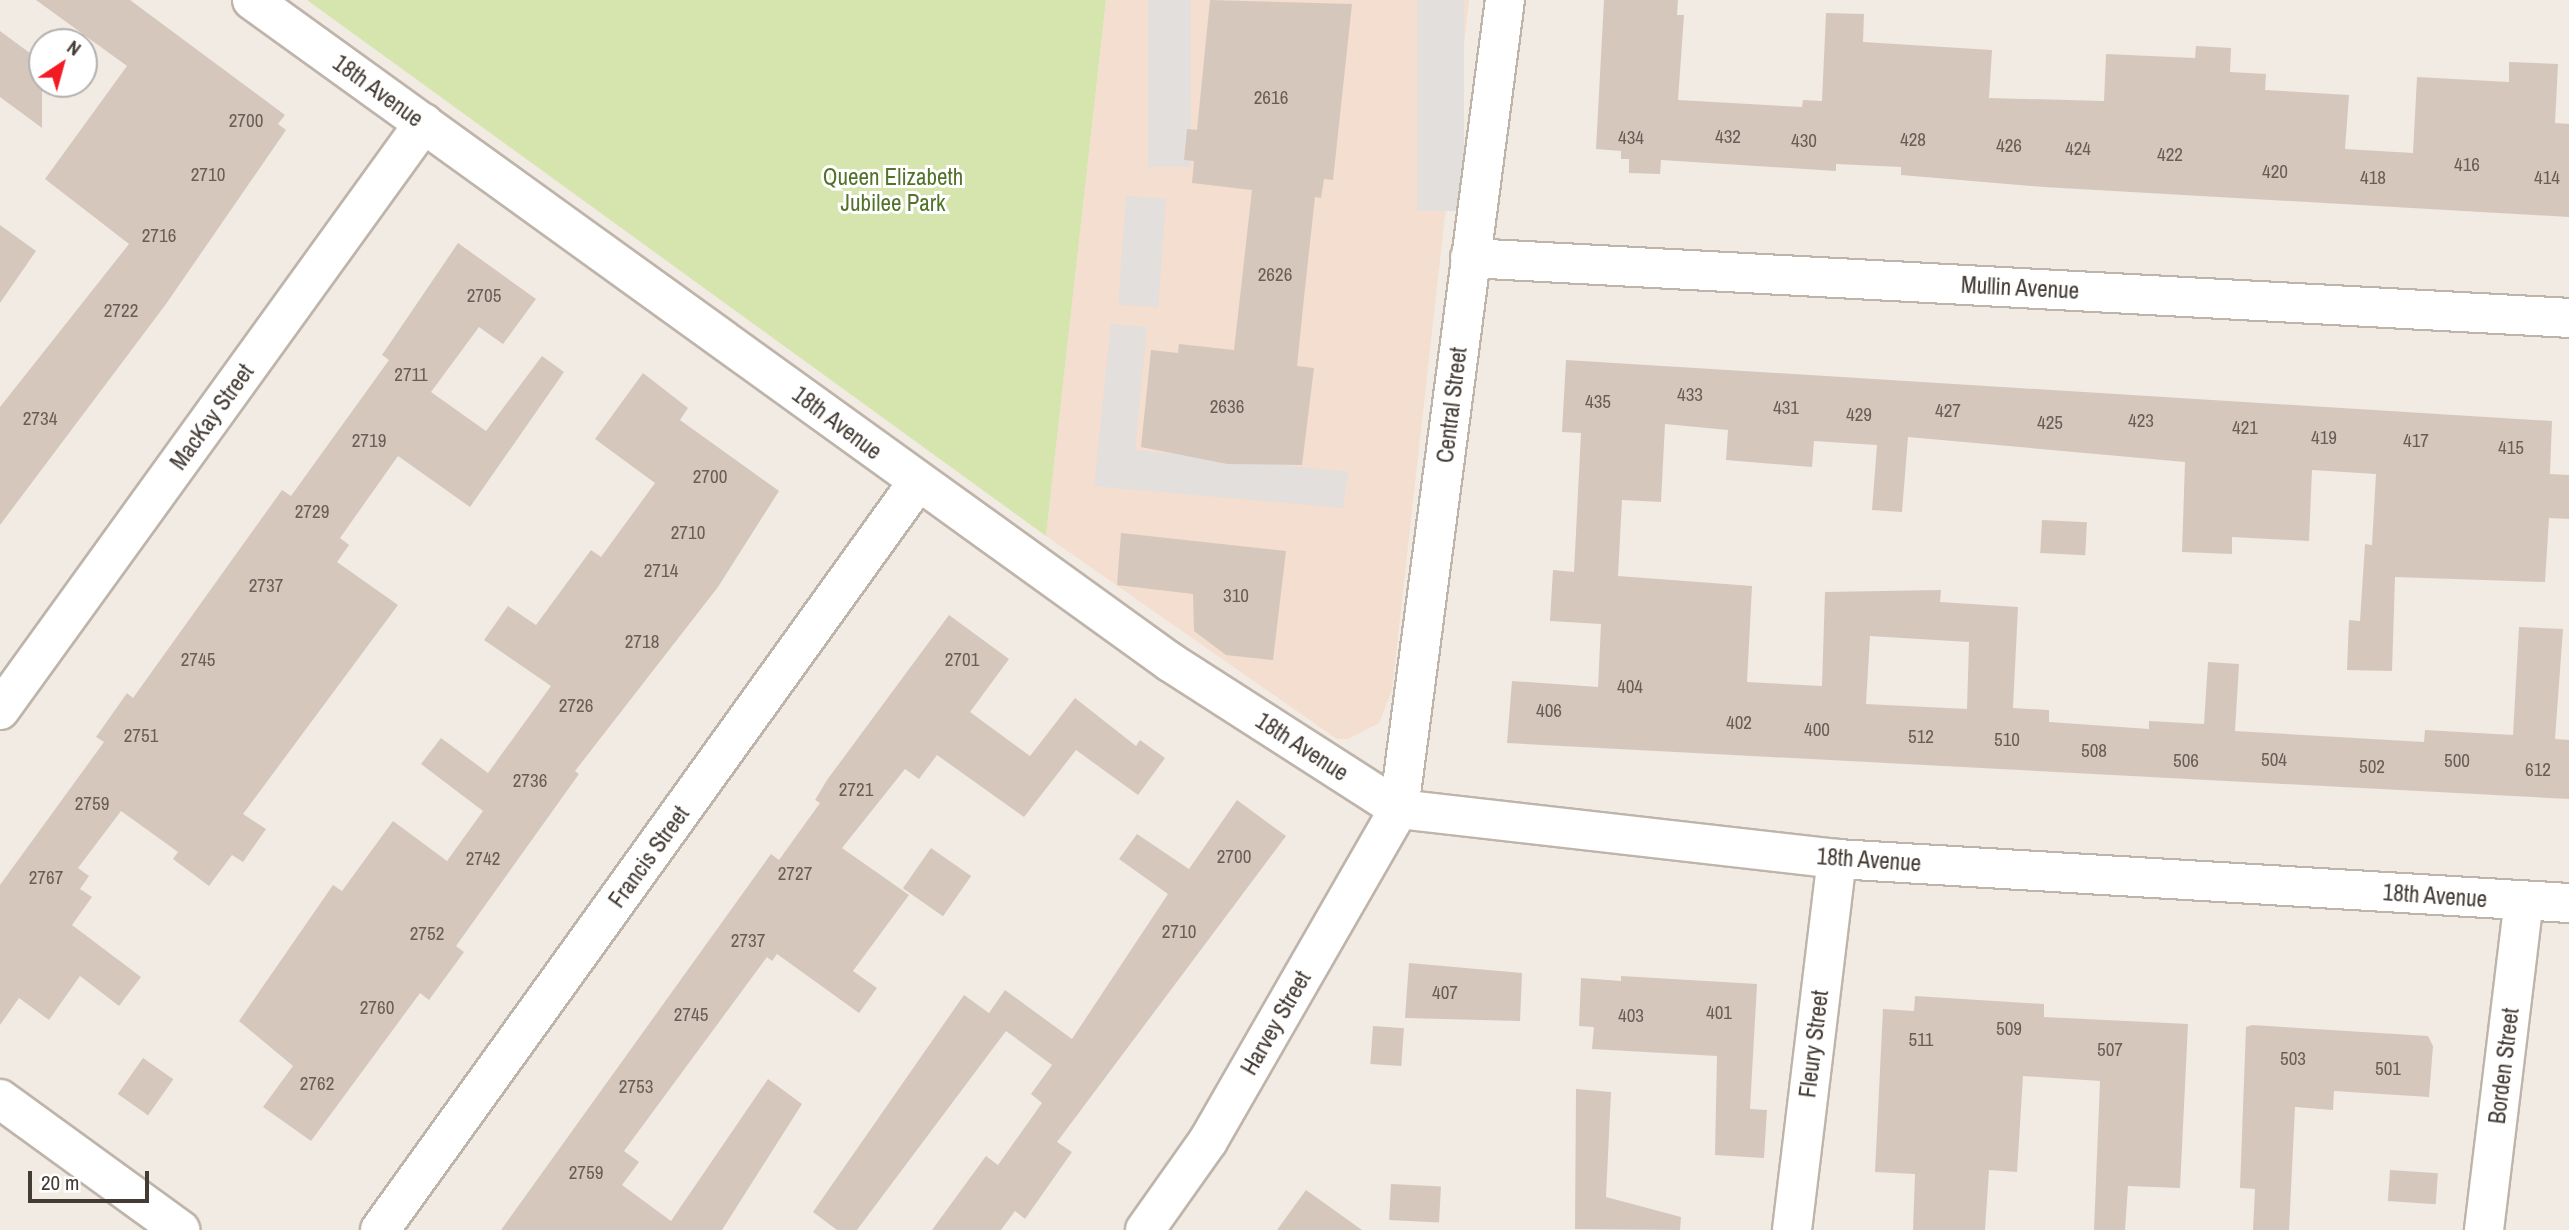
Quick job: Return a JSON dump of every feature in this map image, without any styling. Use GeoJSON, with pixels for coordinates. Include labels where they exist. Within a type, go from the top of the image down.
{"type":"FeatureCollection","features":[{"type":"Feature","properties":{"kind":"street","name":"18th Avenue"},"geometry":{"type":"LineString","coordinates":[[253,0],[917,483],[1170,662],[1399,809],[1837,859],[2569,904]]}},
{"type":"Feature","properties":{"kind":"street","name":"Central Street"},"geometry":{"type":"LineString","coordinates":[[1399,809],[1505,0]]}},
{"type":"Feature","properties":{"kind":"street","name":"MacKay Street"},"geometry":{"type":"LineString","coordinates":[[0,710],[424,123]]}},
{"type":"Feature","properties":{"kind":"street","name":"Mullin Avenue"},"geometry":{"type":"LineString","coordinates":[[1470,258],[2569,318]]}},
{"type":"Feature","properties":{"kind":"street","name":"Francis Street"},"geometry":{"type":"LineString","coordinates":[[380,1230],[917,483]]}},
{"type":"Feature","properties":{"kind":"street","name":"Harvey Street"},"geometry":{"type":"LineString","coordinates":[[1145,1230],[1208,1141],[1399,809]]}},
{"type":"Feature","properties":{"kind":"street","name":"Fleury Street"},"geometry":{"type":"LineString","coordinates":[[1792,1230],[1837,859]]}},
{"type":"Feature","properties":{"kind":"street","name":"Borden Street"},"geometry":{"type":"LineString","coordinates":[[2484,1230],[2524,901]]}},
{"type":"Feature","properties":{"kind":"street"},"geometry":{"type":"LineString","coordinates":[[0,1099],[180,1230]]}},
{"type":"Feature","properties":{"kind":"shaded area"},"geometry":{"type":"Polygon","coordinates":[[[1106,0],[1469,0],[1392,690],[1379,723],[1348,739],[1337,739],[1046,536],[1106,0]]]}},
{"type":"Feature","properties":{"kind":"shaded area"},"geometry":{"type":"Polygon","coordinates":[[[1148,0],[1191,0],[1191,167],[1148,167],[1148,0]]]}},
{"type":"Feature","properties":{"kind":"shaded area"},"geometry":{"type":"Polygon","coordinates":[[[1417,0],[1464,0],[1464,211],[1417,211],[1417,0]]]}},
{"type":"Feature","properties":{"kind":"shaded area"},"geometry":{"type":"Polygon","coordinates":[[[1126,196],[1166,199],[1158,308],[1118,305],[1126,196]]]}},
{"type":"Feature","properties":{"kind":"shaded area"},"geometry":{"type":"Polygon","coordinates":[[[1111,324],[1147,327],[1135,450],[1348,472],[1343,508],[1094,486],[1111,324]]]}},
{"type":"Feature","properties":{"kind":"green space","name":"Queen Elizabeth Jubilee Park"},"geometry":{"type":"Polygon","coordinates":[[[307,0],[1106,0],[1046,536],[307,0]]]}},
{"type":"Feature","properties":{"kind":"building"},"geometry":{"type":"Polygon","coordinates":[[[36,0],[130,0],[285,115],[278,124],[286,130],[166,304],[0,525],[0,407],[129,244],[45,179],[127,66],[98,45],[98,28],[75,28],[36,0]]]}},
{"type":"Feature","properties":{"kind":"building"},"geometry":{"type":"Polygon","coordinates":[[[1210,0],[1352,4],[1333,180],[1324,179],[1321,198],[1315,197],[1305,288],[1297,366],[1314,368],[1302,465],[1227,464],[1141,447],[1151,350],[1178,353],[1179,344],[1234,350],[1252,190],[1192,183],[1194,161],[1184,160],[1187,129],[1197,130],[1210,0]]]}},
{"type":"Feature","properties":{"kind":"building"},"geometry":{"type":"Polygon","coordinates":[[[1604,0],[1678,0],[1677,15],[1684,15],[1678,100],[1802,107],[1803,100],[1822,101],[1826,13],[1864,14],[1863,42],[1992,50],[1989,98],[2104,101],[2106,54],[2195,58],[2196,46],[2231,48],[2230,72],[2266,74],[2265,90],[2349,95],[2345,149],[2413,153],[2417,77],[2509,82],[2509,62],[2558,64],[2555,123],[2569,124],[2569,217],[2044,187],[1901,175],[1901,167],[1836,164],[1836,171],[1661,160],[1660,174],[1629,173],[1629,159],[1621,159],[1621,151],[1596,149],[1604,0]]]}},
{"type":"Feature","properties":{"kind":"building"},"geometry":{"type":"Polygon","coordinates":[[[0,31],[28,52],[28,98],[42,98],[42,128],[0,97],[0,31]]]}},
{"type":"Feature","properties":{"kind":"building"},"geometry":{"type":"Polygon","coordinates":[[[0,225],[36,251],[0,303],[0,225]]]}},
{"type":"Feature","properties":{"kind":"building"},"geometry":{"type":"Polygon","coordinates":[[[458,243],[536,299],[503,344],[479,327],[431,392],[486,431],[542,356],[564,372],[470,507],[398,456],[340,538],[349,545],[337,562],[398,605],[243,814],[266,829],[243,862],[232,855],[209,886],[173,859],[178,852],[121,811],[78,868],[89,876],[80,889],[92,897],[72,925],[141,977],[119,1006],[80,976],[49,1020],[19,998],[0,1025],[0,885],[104,742],[96,737],[127,693],[133,698],[282,490],[291,496],[389,360],[382,355],[458,243]]]}},
{"type":"Feature","properties":{"kind":"building"},"geometry":{"type":"Polygon","coordinates":[[[1566,360],[2552,421],[2550,474],[2569,475],[2569,519],[2549,518],[2545,582],[2395,577],[2392,671],[2347,670],[2349,620],[2360,621],[2365,544],[2372,545],[2376,474],[2312,470],[2309,541],[2232,537],[2232,554],[2182,552],[2185,462],[1908,437],[1902,512],[1872,510],[1877,445],[1814,441],[1812,467],[1726,460],[1728,430],[1665,424],[1661,502],[1622,500],[1618,576],[1752,586],[1747,682],[1822,686],[1825,592],[1941,590],[1940,602],[2018,607],[2013,708],[2049,710],[2049,722],[2149,729],[2149,721],[2204,724],[2208,662],[2239,664],[2235,731],[2424,742],[2425,730],[2513,735],[2519,627],[2563,629],[2555,739],[2569,740],[2569,799],[1507,743],[1512,681],[1598,687],[1601,624],[1550,621],[1553,570],[1574,572],[1581,433],[1562,432],[1566,360]],[[1870,636],[1866,704],[1967,709],[1969,642],[1870,636]]]}},
{"type":"Feature","properties":{"kind":"building"},"geometry":{"type":"Polygon","coordinates":[[[643,373],[688,408],[680,420],[779,491],[718,587],[575,771],[579,774],[456,946],[464,952],[429,1000],[420,993],[311,1141],[263,1107],[293,1066],[239,1021],[333,885],[342,891],[393,821],[447,861],[483,811],[421,764],[441,738],[488,773],[551,686],[484,640],[508,606],[536,625],[591,550],[601,557],[655,483],[595,439],[643,373]]]}},
{"type":"Feature","properties":{"kind":"building"},"geometry":{"type":"Polygon","coordinates":[[[2042,520],[2087,522],[2085,555],[2040,553],[2042,520]]]}},
{"type":"Feature","properties":{"kind":"building"},"geometry":{"type":"Polygon","coordinates":[[[1121,533],[1286,551],[1273,660],[1226,655],[1194,631],[1193,594],[1117,585],[1121,533]]]}},
{"type":"Feature","properties":{"kind":"building"},"geometry":{"type":"Polygon","coordinates":[[[949,615],[1009,659],[970,712],[1030,756],[1075,698],[1136,746],[1140,740],[1165,758],[1138,795],[1076,750],[1024,817],[937,755],[919,779],[905,769],[842,848],[909,895],[853,971],[877,988],[859,1013],[777,954],[772,961],[767,957],[624,1151],[639,1162],[622,1185],[671,1221],[768,1079],[802,1104],[722,1230],[501,1230],[771,854],[779,860],[820,803],[815,800],[827,780],[949,615]]]}},
{"type":"Feature","properties":{"kind":"building"},"geometry":{"type":"Polygon","coordinates":[[[1237,800],[1286,836],[1057,1142],[1072,1152],[1025,1219],[1015,1211],[1001,1230],[932,1230],[986,1156],[998,1165],[1042,1103],[1031,1094],[1052,1065],[1006,1031],[857,1230],[837,1230],[813,1212],[964,995],[989,1013],[1005,990],[1072,1039],[1168,894],[1119,859],[1137,834],[1189,869],[1237,800]]]}},
{"type":"Feature","properties":{"kind":"building"},"geometry":{"type":"Polygon","coordinates":[[[931,848],[971,876],[943,916],[903,888],[931,848]]]}},
{"type":"Feature","properties":{"kind":"building"},"geometry":{"type":"Polygon","coordinates":[[[1409,963],[1522,973],[1520,1021],[1405,1018],[1409,963]]]}},
{"type":"Feature","properties":{"kind":"building"},"geometry":{"type":"Polygon","coordinates":[[[1621,976],[1757,984],[1750,1109],[1767,1110],[1764,1158],[1715,1155],[1717,1056],[1592,1049],[1594,1027],[1579,1026],[1581,978],[1621,981],[1621,976]]]}},
{"type":"Feature","properties":{"kind":"building"},"geometry":{"type":"Polygon","coordinates":[[[1915,996],[2044,1004],[2044,1017],[2188,1024],[2180,1188],[2128,1186],[2125,1230],[2094,1230],[2100,1081],[2023,1076],[2017,1172],[1989,1170],[1985,1230],[1913,1230],[1915,1174],[1875,1172],[1883,1009],[1914,1011],[1915,996]]]}},
{"type":"Feature","properties":{"kind":"building"},"geometry":{"type":"Polygon","coordinates":[[[2252,1025],[2428,1036],[2433,1046],[2429,1097],[2334,1091],[2333,1110],[2295,1107],[2289,1230],[2253,1230],[2255,1189],[2240,1188],[2246,1027],[2252,1025]]]}},
{"type":"Feature","properties":{"kind":"building"},"geometry":{"type":"Polygon","coordinates":[[[1373,1026],[1404,1028],[1401,1066],[1370,1064],[1373,1026]]]}},
{"type":"Feature","properties":{"kind":"building"},"geometry":{"type":"Polygon","coordinates":[[[143,1058],[173,1079],[148,1115],[118,1094],[143,1058]]]}},
{"type":"Feature","properties":{"kind":"building"},"geometry":{"type":"Polygon","coordinates":[[[1576,1089],[1611,1092],[1606,1197],[1681,1217],[1680,1230],[1575,1229],[1576,1089]]]}},
{"type":"Feature","properties":{"kind":"building"},"geometry":{"type":"Polygon","coordinates":[[[2390,1170],[2438,1173],[2436,1204],[2388,1201],[2390,1170]]]}},
{"type":"Feature","properties":{"kind":"building"},"geometry":{"type":"Polygon","coordinates":[[[1391,1184],[1441,1187],[1439,1223],[1389,1220],[1391,1184]]]}},
{"type":"Feature","properties":{"kind":"building"},"geometry":{"type":"Polygon","coordinates":[[[1306,1190],[1362,1230],[1277,1230],[1306,1190]]]}}]}
